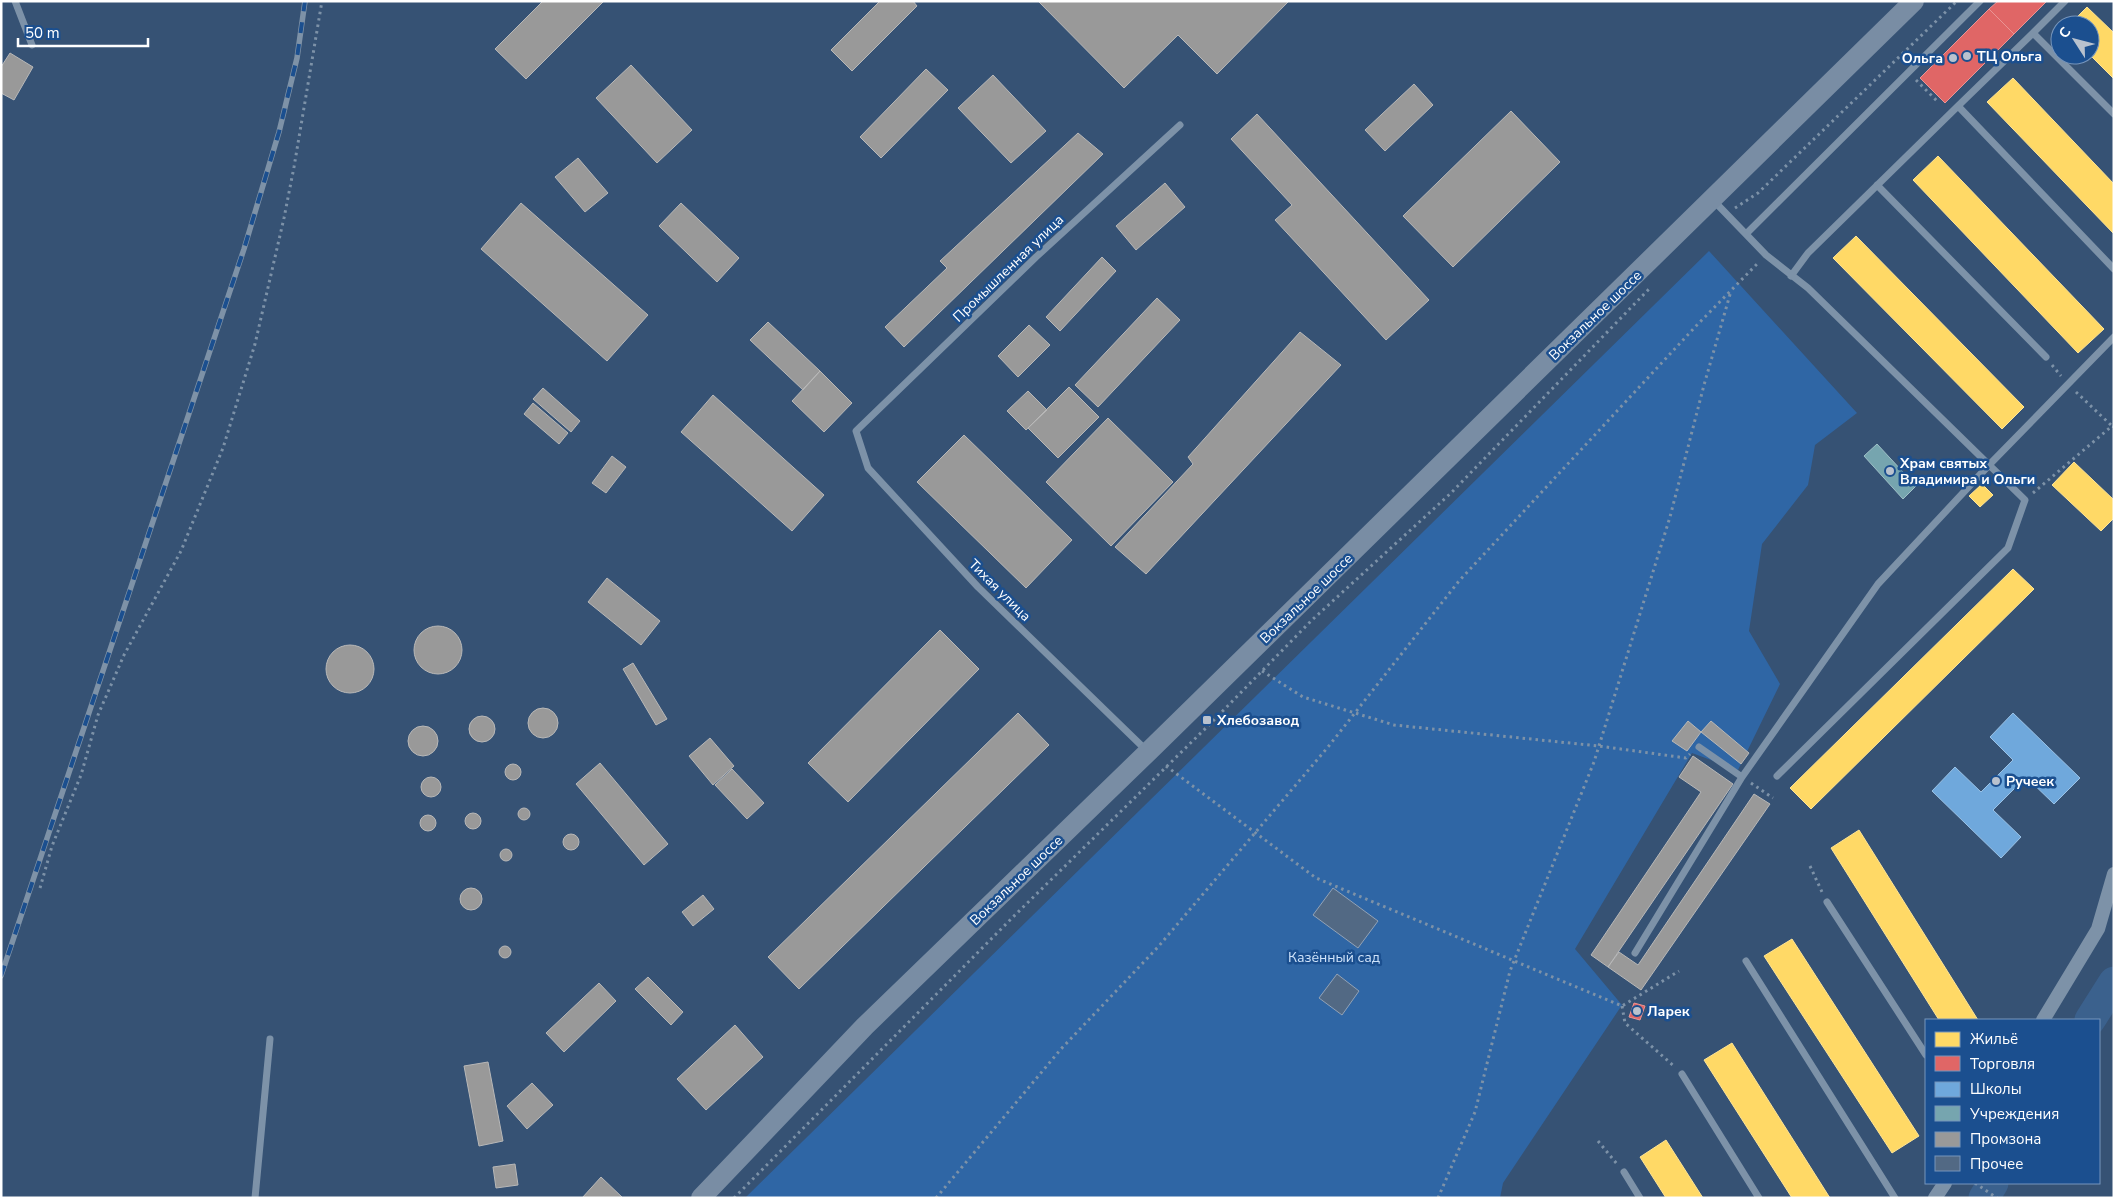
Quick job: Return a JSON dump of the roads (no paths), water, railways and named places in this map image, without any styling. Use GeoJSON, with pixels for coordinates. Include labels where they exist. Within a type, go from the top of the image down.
{"type":"FeatureCollection","features":[{"type":"Feature","properties":{"kind":"main road","name":"Вокзальное шоссе"},"geometry":{"type":"LineString","coordinates":[[701,1198],[865,1026],[1148,752],[1914,1]]}},
{"type":"Feature","properties":{"kind":"street"},"geometry":{"type":"LineString","coordinates":[[2044,1019],[2098,929],[2114,874]]}},
{"type":"Feature","properties":{"kind":"street"},"geometry":{"type":"LineString","coordinates":[[1935,1198],[1944,1184]]}},
{"type":"Feature","properties":{"kind":"lane"},"geometry":{"type":"LineString","coordinates":[[15,1],[32,45]]}},
{"type":"Feature","properties":{"kind":"lane"},"geometry":{"type":"LineString","coordinates":[[1746,234],[1980,1]]}},
{"type":"Feature","properties":{"kind":"lane"},"geometry":{"type":"LineString","coordinates":[[1790,276],[1808,253],[1876,185],[2065,1]]}},
{"type":"Feature","properties":{"kind":"lane"},"geometry":{"type":"LineString","coordinates":[[2033,33],[2114,114]]}},
{"type":"Feature","properties":{"kind":"lane"},"geometry":{"type":"LineString","coordinates":[[1958,106],[2114,269]]}},
{"type":"Feature","properties":{"kind":"lane","name":"Промышленная улица"},"geometry":{"type":"LineString","coordinates":[[856,431],[1036,257],[1180,125]]}},
{"type":"Feature","properties":{"kind":"lane"},"geometry":{"type":"LineString","coordinates":[[1876,185],[2046,357]]}},
{"type":"Feature","properties":{"kind":"lane"},"geometry":{"type":"LineString","coordinates":[[1712,200],[1766,254],[1790,276],[1808,288],[2025,500],[2008,548],[1777,776]]}},
{"type":"Feature","properties":{"kind":"lane"},"geometry":{"type":"LineString","coordinates":[[1635,953],[1742,777],[1878,584],[1990,464],[2114,337]]}},
{"type":"Feature","properties":{"kind":"lane","name":"Тихая улица"},"geometry":{"type":"LineString","coordinates":[[856,431],[868,468],[978,588],[1148,752]]}},
{"type":"Feature","properties":{"kind":"lane"},"geometry":{"type":"LineString","coordinates":[[1699,747],[1742,777]]}},
{"type":"Feature","properties":{"kind":"lane"},"geometry":{"type":"LineString","coordinates":[[1827,902],[1925,1053]]}},
{"type":"Feature","properties":{"kind":"lane"},"geometry":{"type":"LineString","coordinates":[[1746,961],[1895,1198]]}},
{"type":"Feature","properties":{"kind":"lane"},"geometry":{"type":"LineString","coordinates":[[255,1198],[270,1039]]}},
{"type":"Feature","properties":{"kind":"lane"},"geometry":{"type":"LineString","coordinates":[[1682,1074],[1759,1198]]}},
{"type":"Feature","properties":{"kind":"lane"},"geometry":{"type":"LineString","coordinates":[[1624,1172],[1640,1198]]}},
{"type":"Feature","properties":{"kind":"waterway"},"geometry":{"type":"LineString","coordinates":[[2091,1019],[2114,982]]}},
{"type":"Feature","properties":{"kind":"waterway"},"geometry":{"type":"LineString","coordinates":[[1984,1198],[1992,1184]]}},
{"type":"Feature","properties":{"kind":"railway"},"geometry":{"type":"LineString","coordinates":[[1,976],[244,249],[279,132],[297,58],[305,1]]}},
{"type":"Feature","properties":{"kind":"place","name":"ТЦ Ольга"},"geometry":{"type":"Point","coordinates":[1967,56]}},
{"type":"Feature","properties":{"kind":"place","name":"Ольга"},"geometry":{"type":"Point","coordinates":[1953,58]}},
{"type":"Feature","properties":{"kind":"place","name":"Храм святых Владимира и Ольги"},"geometry":{"type":"Point","coordinates":[1890,471]}},
{"type":"Feature","properties":{"kind":"place","name":"Хлебозавод"},"geometry":{"type":"Point","coordinates":[1207,720]}},
{"type":"Feature","properties":{"kind":"place","name":"Ручеек"},"geometry":{"type":"Point","coordinates":[1996,781]}},
{"type":"Feature","properties":{"kind":"place","name":"Ларек"},"geometry":{"type":"Point","coordinates":[1637,1011]}},
{"type":"Feature","properties":{"kind":"park label","name":"Казённый сад"},"geometry":{"type":"Point","coordinates":[1334,957]}}]}
